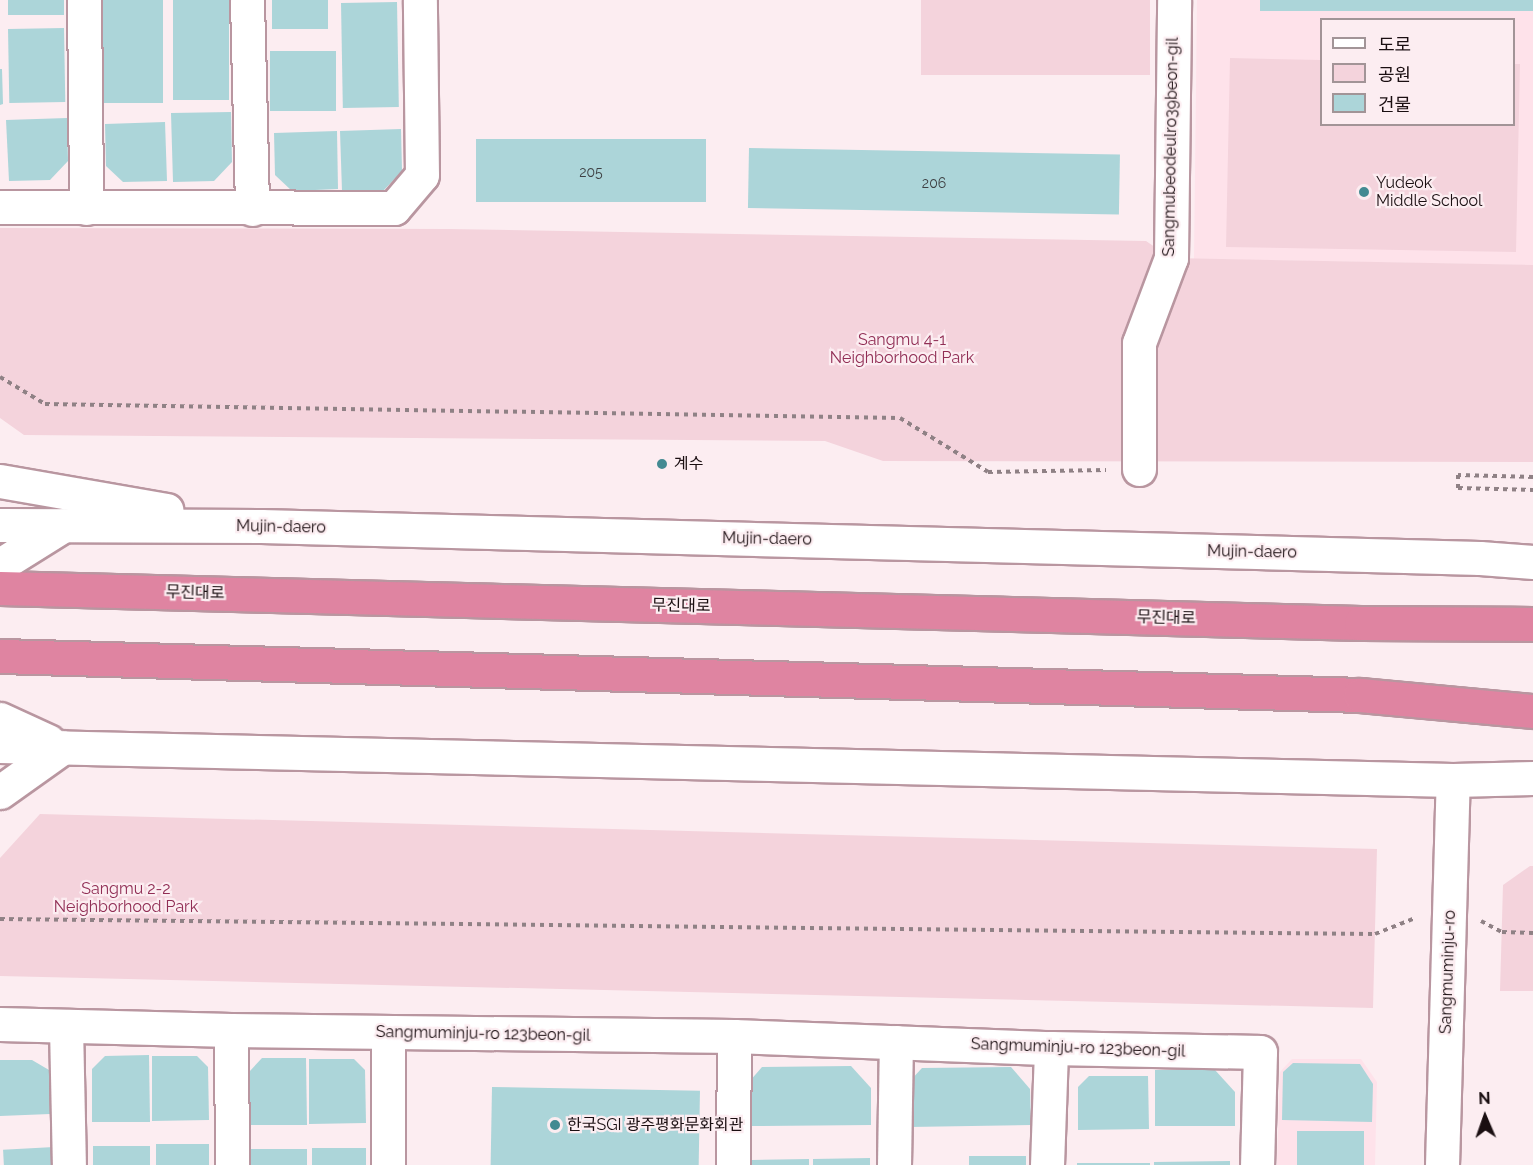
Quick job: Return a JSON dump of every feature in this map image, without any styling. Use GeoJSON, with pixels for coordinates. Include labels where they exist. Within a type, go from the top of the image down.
{"type":"FeatureCollection","features":[{"type":"Feature","properties":{"kind":"highway","name":"무진대로"},"geometry":{"type":"LineString","coordinates":[[0,588],[1361,623],[1533,624]]}},
{"type":"Feature","properties":{"kind":"highway"},"geometry":{"type":"LineString","coordinates":[[0,656],[1360,695],[1533,711]]}},
{"type":"Feature","properties":{"kind":"street"},"geometry":{"type":"LineString","coordinates":[[84,0],[86,208]]}},
{"type":"Feature","properties":{"kind":"street"},"geometry":{"type":"LineString","coordinates":[[247,0],[252,209]]}},
{"type":"Feature","properties":{"kind":"street"},"geometry":{"type":"LineString","coordinates":[[0,207],[394,208],[422,175],[420,0]]}},
{"type":"Feature","properties":{"kind":"street","name":"Sangmubeodeulro39beon-gil"},"geometry":{"type":"LineString","coordinates":[[1139,469],[1139,343],[1171,258],[1174,0]]}},
{"type":"Feature","properties":{"kind":"street"},"geometry":{"type":"LineString","coordinates":[[0,480],[261,526]]}},
{"type":"Feature","properties":{"kind":"street","name":"Mujin-daero"},"geometry":{"type":"LineString","coordinates":[[0,525],[261,526],[1432,556],[1533,562]]}},
{"type":"Feature","properties":{"kind":"street"},"geometry":{"type":"LineString","coordinates":[[0,565],[65,525]]}},
{"type":"Feature","properties":{"kind":"street"},"geometry":{"type":"LineString","coordinates":[[0,719],[63,747]]}},
{"type":"Feature","properties":{"kind":"street"},"geometry":{"type":"LineString","coordinates":[[0,746],[1453,780],[1533,777]]}},
{"type":"Feature","properties":{"kind":"street"},"geometry":{"type":"LineString","coordinates":[[0,792],[63,747]]}},
{"type":"Feature","properties":{"kind":"street","name":"Sangmuminju-ro"},"geometry":{"type":"LineString","coordinates":[[1442,1165],[1453,780]]}},
{"type":"Feature","properties":{"kind":"street","name":"Sangmuminju-ro 123beon-gil"},"geometry":{"type":"LineString","coordinates":[[0,1024],[388,1033],[734,1036],[1051,1048],[1260,1052],[1257,1165]]}},
{"type":"Feature","properties":{"kind":"street"},"geometry":{"type":"LineString","coordinates":[[66,1026],[69,1165]]}},
{"type":"Feature","properties":{"kind":"street"},"geometry":{"type":"LineString","coordinates":[[231,1030],[232,1165]]}},
{"type":"Feature","properties":{"kind":"street"},"geometry":{"type":"LineString","coordinates":[[388,1033],[388,1165]]}},
{"type":"Feature","properties":{"kind":"street"},"geometry":{"type":"LineString","coordinates":[[733,1165],[734,1036]]}},
{"type":"Feature","properties":{"kind":"street"},"geometry":{"type":"LineString","coordinates":[[894,1165],[896,1042]]}},
{"type":"Feature","properties":{"kind":"street"},"geometry":{"type":"LineString","coordinates":[[1047,1165],[1051,1048]]}},
{"type":"Feature","properties":{"kind":"path"},"geometry":{"type":"LineString","coordinates":[[0,377],[45,404],[900,418],[988,472],[1139,469]]}},
{"type":"Feature","properties":{"kind":"path"},"geometry":{"type":"LineString","coordinates":[[1533,477],[1458,475],[1458,488],[1533,490]]}},
{"type":"Feature","properties":{"kind":"path"},"geometry":{"type":"LineString","coordinates":[[0,919],[1375,934],[1450,903],[1502,932],[1533,933]]}},
{"type":"Feature","properties":{"kind":"shaded area","name":"Yudeok Middle School"},"geometry":{"type":"Polygon","coordinates":[[[1197,0],[1533,0],[1533,265],[1194,259],[1197,0]]]}},
{"type":"Feature","properties":{"kind":"shaded area"},"geometry":{"type":"Polygon","coordinates":[[[1292,1059],[1361,1059],[1377,1082],[1375,1165],[1277,1165],[1280,1072],[1292,1059]]]}},
{"type":"Feature","properties":{"kind":"green space"},"geometry":{"type":"Polygon","coordinates":[[[921,0],[1150,0],[1150,75],[921,75],[921,0]]]}},
{"type":"Feature","properties":{"kind":"green space","name":"Yudeok Middle School"},"geometry":{"type":"Polygon","coordinates":[[[1230,58],[1320,60],[1320,126],[1515,126],[1515,64],[1520,64],[1516,252],[1226,247],[1230,58]]]}},
{"type":"Feature","properties":{"kind":"green space","name":"Sangmu 4-1 Neighborhood Park"},"geometry":{"type":"Polygon","coordinates":[[[0,228],[448,229],[1146,241],[1171,258],[1533,265],[1533,462],[883,461],[825,441],[24,435],[0,418],[0,228]]]}},
{"type":"Feature","properties":{"kind":"green space","name":"Sangmu 2-2 Neighborhood Park"},"geometry":{"type":"Polygon","coordinates":[[[40,814],[1377,849],[1373,1008],[0,976],[0,858],[40,814]]]}},
{"type":"Feature","properties":{"kind":"green space"},"geometry":{"type":"Polygon","coordinates":[[[1533,866],[1533,991],[1500,991],[1503,885],[1533,866]]]}},
{"type":"Feature","properties":{"kind":"building"},"geometry":{"type":"Polygon","coordinates":[[[8,0],[64,0],[64,15],[8,15],[8,0]]]}},
{"type":"Feature","properties":{"kind":"building"},"geometry":{"type":"Polygon","coordinates":[[[101,0],[163,0],[163,103],[101,103],[101,0]]]}},
{"type":"Feature","properties":{"kind":"building"},"geometry":{"type":"Polygon","coordinates":[[[173,0],[229,0],[229,100],[173,100],[173,0]]]}},
{"type":"Feature","properties":{"kind":"building"},"geometry":{"type":"Polygon","coordinates":[[[272,0],[328,0],[328,29],[272,29],[272,0]]]}},
{"type":"Feature","properties":{"kind":"building"},"geometry":{"type":"Polygon","coordinates":[[[1260,0],[1533,0],[1533,11],[1260,11],[1260,0]]]}},
{"type":"Feature","properties":{"kind":"building"},"geometry":{"type":"Polygon","coordinates":[[[397,2],[399,107],[343,108],[341,3],[397,2]]]}},
{"type":"Feature","properties":{"kind":"building"},"geometry":{"type":"Polygon","coordinates":[[[64,28],[65,102],[9,103],[8,29],[64,28]]]}},
{"type":"Feature","properties":{"kind":"building"},"geometry":{"type":"Polygon","coordinates":[[[270,51],[336,51],[336,111],[270,111],[270,51]]]}},
{"type":"Feature","properties":{"kind":"building"},"geometry":{"type":"Polygon","coordinates":[[[0,69],[2,69],[3,104],[0,105],[0,69]]]}},
{"type":"Feature","properties":{"kind":"building"},"geometry":{"type":"Polygon","coordinates":[[[231,112],[232,162],[214,181],[173,182],[171,113],[231,112]]]}},
{"type":"Feature","properties":{"kind":"building"},"geometry":{"type":"Polygon","coordinates":[[[67,118],[68,161],[50,180],[9,181],[6,120],[67,118]]]}},
{"type":"Feature","properties":{"kind":"building"},"geometry":{"type":"Polygon","coordinates":[[[165,122],[167,181],[123,182],[106,166],[105,124],[165,122]]]}},
{"type":"Feature","properties":{"kind":"building"},"geometry":{"type":"Polygon","coordinates":[[[401,129],[402,171],[384,190],[342,191],[340,131],[401,129]]]}},
{"type":"Feature","properties":{"kind":"building"},"geometry":{"type":"Polygon","coordinates":[[[337,131],[338,189],[292,191],[275,175],[274,133],[337,131]]]}},
{"type":"Feature","properties":{"kind":"building"},"geometry":{"type":"Polygon","coordinates":[[[476,139],[706,139],[706,202],[476,202],[476,139]]]}},
{"type":"Feature","properties":{"kind":"building"},"geometry":{"type":"Polygon","coordinates":[[[749,148],[1120,154],[1119,214],[748,208],[749,148]]]}},
{"type":"Feature","properties":{"kind":"building"},"geometry":{"type":"Polygon","coordinates":[[[149,1055],[150,1122],[92,1122],[92,1069],[105,1056],[149,1055]]]}},
{"type":"Feature","properties":{"kind":"building"},"geometry":{"type":"Polygon","coordinates":[[[152,1056],[197,1056],[208,1067],[209,1120],[152,1121],[152,1056]]]}},
{"type":"Feature","properties":{"kind":"building"},"geometry":{"type":"Polygon","coordinates":[[[262,1058],[306,1058],[307,1125],[249,1125],[249,1072],[262,1058]]]}},
{"type":"Feature","properties":{"kind":"building"},"geometry":{"type":"Polygon","coordinates":[[[309,1059],[354,1059],[365,1070],[366,1123],[309,1124],[309,1059]]]}},
{"type":"Feature","properties":{"kind":"building"},"geometry":{"type":"Polygon","coordinates":[[[0,1060],[32,1060],[49,1070],[50,1114],[0,1116],[0,1060]]]}},
{"type":"Feature","properties":{"kind":"building"},"geometry":{"type":"Polygon","coordinates":[[[1293,1063],[1360,1064],[1373,1084],[1372,1122],[1282,1120],[1283,1072],[1293,1063]]]}},
{"type":"Feature","properties":{"kind":"building"},"geometry":{"type":"Polygon","coordinates":[[[851,1066],[871,1088],[871,1125],[750,1126],[749,1082],[762,1067],[851,1066]]]}},
{"type":"Feature","properties":{"kind":"building"},"geometry":{"type":"Polygon","coordinates":[[[1011,1067],[1030,1089],[1031,1125],[909,1127],[909,1082],[922,1068],[1011,1067]]]}},
{"type":"Feature","properties":{"kind":"building"},"geometry":{"type":"Polygon","coordinates":[[[1155,1070],[1215,1070],[1235,1092],[1235,1126],[1155,1126],[1155,1070]]]}},
{"type":"Feature","properties":{"kind":"building"},"geometry":{"type":"Polygon","coordinates":[[[1089,1076],[1148,1076],[1149,1129],[1078,1130],[1078,1087],[1089,1076]]]}},
{"type":"Feature","properties":{"kind":"building"},"geometry":{"type":"Polygon","coordinates":[[[492,1087],[700,1091],[699,1165],[491,1165],[492,1087]]]}},
{"type":"Feature","properties":{"kind":"building"},"geometry":{"type":"Polygon","coordinates":[[[1297,1131],[1364,1131],[1364,1165],[1297,1165],[1297,1131]]]}},
{"type":"Feature","properties":{"kind":"building"},"geometry":{"type":"Polygon","coordinates":[[[156,1144],[209,1144],[209,1165],[156,1165],[156,1144]]]}},
{"type":"Feature","properties":{"kind":"building"},"geometry":{"type":"Polygon","coordinates":[[[93,1146],[150,1146],[150,1165],[93,1165],[93,1146]]]}},
{"type":"Feature","properties":{"kind":"building"},"geometry":{"type":"Polygon","coordinates":[[[54,1147],[55,1165],[4,1165],[3,1150],[54,1147]]]}},
{"type":"Feature","properties":{"kind":"building"},"geometry":{"type":"Polygon","coordinates":[[[312,1148],[366,1148],[366,1165],[312,1165],[312,1148]]]}},
{"type":"Feature","properties":{"kind":"building"},"geometry":{"type":"Polygon","coordinates":[[[250,1149],[307,1149],[307,1165],[250,1165],[250,1149]]]}},
{"type":"Feature","properties":{"kind":"building"},"geometry":{"type":"Polygon","coordinates":[[[969,1156],[1026,1156],[1026,1165],[969,1165],[969,1156]]]}},
{"type":"Feature","properties":{"kind":"building"},"geometry":{"type":"Polygon","coordinates":[[[870,1158],[870,1165],[813,1165],[813,1159],[870,1158]]]}},
{"type":"Feature","properties":{"kind":"building"},"geometry":{"type":"Polygon","coordinates":[[[809,1159],[809,1165],[752,1165],[752,1160],[809,1159]]]}},
{"type":"Feature","properties":{"kind":"building"},"geometry":{"type":"Polygon","coordinates":[[[1230,1161],[1230,1165],[1154,1165],[1154,1162],[1230,1161]]]}},
{"type":"Feature","properties":{"kind":"building"},"geometry":{"type":"Polygon","coordinates":[[[1077,1163],[1150,1163],[1150,1165],[1077,1165],[1077,1163]]]}},
{"type":"Feature","properties":{"kind":"place","name":"Yudeok Middle School"},"geometry":{"type":"Point","coordinates":[1364,192]}},
{"type":"Feature","properties":{"kind":"place","name":"계수"},"geometry":{"type":"Point","coordinates":[662,464]}},
{"type":"Feature","properties":{"kind":"place","name":"한국SGI 광주평화문화회관"},"geometry":{"type":"Point","coordinates":[555,1125]}}]}
